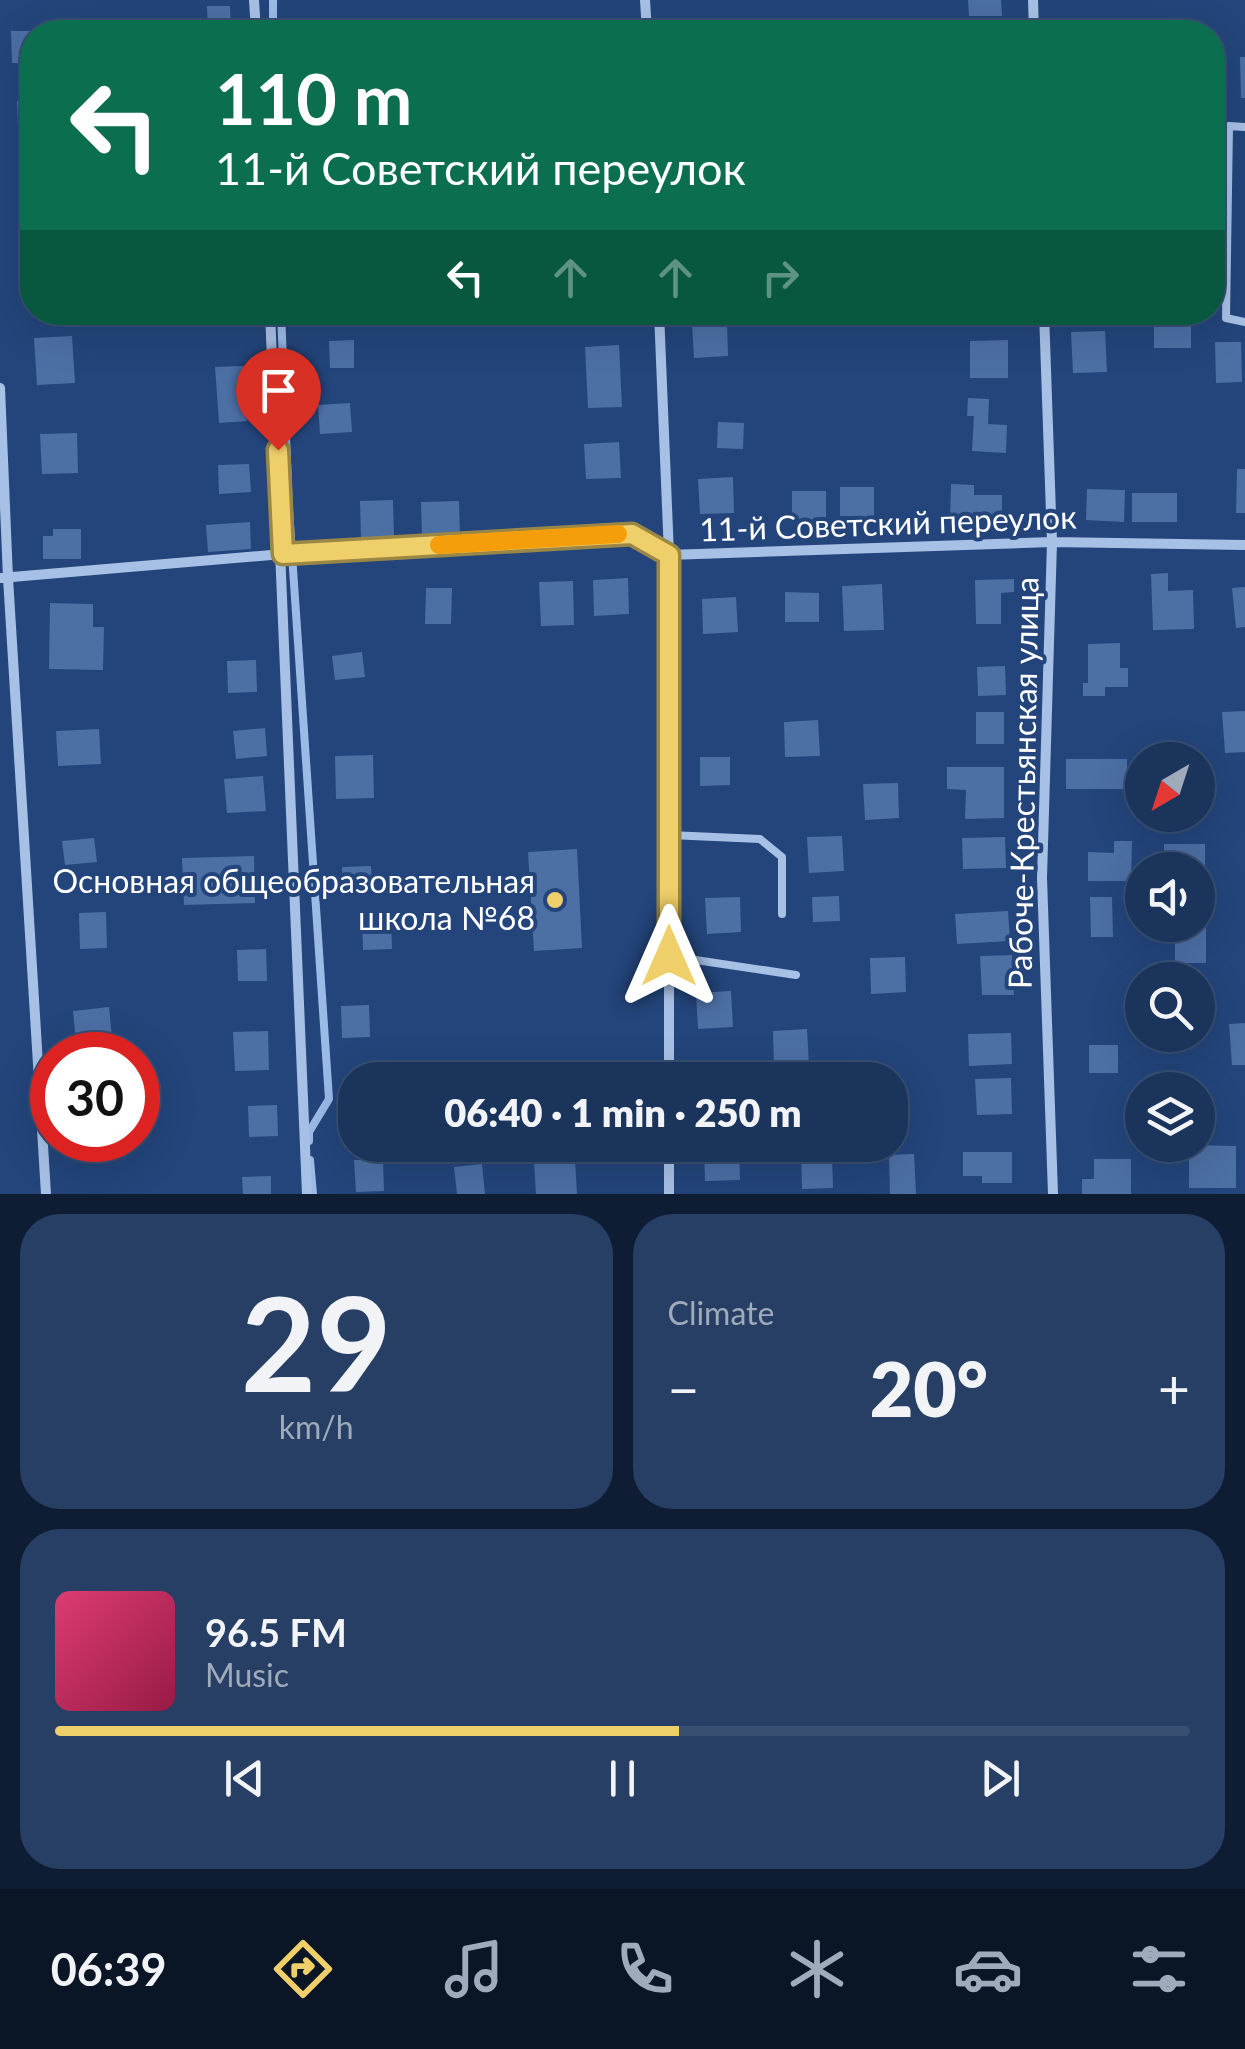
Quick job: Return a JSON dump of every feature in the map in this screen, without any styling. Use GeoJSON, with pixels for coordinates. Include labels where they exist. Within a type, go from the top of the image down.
{"type":"FeatureCollection","features":[{"type":"Feature","properties":{"kind":"street"},"geometry":{"type":"LineString","coordinates":[[271,325],[308,1194]]}},
{"type":"Feature","properties":{"kind":"street"},"geometry":{"type":"LineString","coordinates":[[659,325],[669,555],[669,1062]]}},
{"type":"Feature","properties":{"kind":"street","name":"Рабоче-Крестьянская улица"},"geometry":{"type":"LineString","coordinates":[[1044,325],[1052,542],[1042,878],[1053,1194]]}},
{"type":"Feature","properties":{"kind":"street"},"geometry":{"type":"LineString","coordinates":[[0,388],[4,578],[46,1194]]}},
{"type":"Feature","properties":{"kind":"street","name":"11-й Советский переулок"},"geometry":{"type":"LineString","coordinates":[[4,578],[283,554],[632,534],[669,555],[1052,542],[1245,546]]}},
{"type":"Feature","properties":{"kind":"street"},"geometry":{"type":"LineString","coordinates":[[669,1162],[669,1194]]}},
{"type":"Feature","properties":{"kind":"lane"},"geometry":{"type":"LineString","coordinates":[[1245,127],[1229,126],[1226,318],[1245,322]]}},
{"type":"Feature","properties":{"kind":"lane"},"geometry":{"type":"LineString","coordinates":[[669,835],[760,839],[782,857],[782,914]]}},
{"type":"Feature","properties":{"kind":"lane"},"geometry":{"type":"LineString","coordinates":[[669,956],[796,975]]}},
{"type":"Feature","properties":{"kind":"building"},"geometry":{"type":"Polygon","coordinates":[[[968,0],[1001,0],[1002,16],[969,16],[968,0]]]}},
{"type":"Feature","properties":{"kind":"building"},"geometry":{"type":"Polygon","coordinates":[[[207,6],[230,6],[231,20],[208,20],[207,6]]]}},
{"type":"Feature","properties":{"kind":"building"},"geometry":{"type":"Polygon","coordinates":[[[11,31],[20,31],[20,63],[12,63],[11,31]]]}},
{"type":"Feature","properties":{"kind":"building"},"geometry":{"type":"Polygon","coordinates":[[[1240,57],[1245,57],[1245,98],[1241,98],[1240,57]]]}},
{"type":"Feature","properties":{"kind":"building"},"geometry":{"type":"Polygon","coordinates":[[[17,101],[20,101],[19,149],[17,101]]]}},
{"type":"Feature","properties":{"kind":"building"},"geometry":{"type":"Polygon","coordinates":[[[692,325],[727,325],[728,356],[694,358],[692,325]]]}},
{"type":"Feature","properties":{"kind":"building"},"geometry":{"type":"Polygon","coordinates":[[[1154,325],[1191,326],[1191,348],[1154,348],[1154,325]]]}},
{"type":"Feature","properties":{"kind":"building"},"geometry":{"type":"Polygon","coordinates":[[[1105,331],[1107,372],[1073,373],[1071,332],[1105,331]]]}},
{"type":"Feature","properties":{"kind":"building"},"geometry":{"type":"Polygon","coordinates":[[[72,336],[75,383],[37,385],[34,338],[72,336]]]}},
{"type":"Feature","properties":{"kind":"building"},"geometry":{"type":"Polygon","coordinates":[[[354,340],[354,368],[330,368],[329,341],[354,340]]]}},
{"type":"Feature","properties":{"kind":"building"},"geometry":{"type":"Polygon","coordinates":[[[1008,340],[1008,378],[970,378],[970,341],[1008,340]]]}},
{"type":"Feature","properties":{"kind":"building"},"geometry":{"type":"Polygon","coordinates":[[[1215,342],[1241,342],[1242,382],[1216,383],[1215,342]]]}},
{"type":"Feature","properties":{"kind":"building"},"geometry":{"type":"Polygon","coordinates":[[[619,345],[622,407],[588,408],[585,347],[619,345]]]}},
{"type":"Feature","properties":{"kind":"building"},"geometry":{"type":"Polygon","coordinates":[[[243,366],[247,421],[219,423],[215,367],[243,366]]]}},
{"type":"Feature","properties":{"kind":"building"},"geometry":{"type":"Polygon","coordinates":[[[968,398],[989,399],[988,424],[1007,425],[1006,453],[972,451],[974,416],[967,416],[968,398]]]}},
{"type":"Feature","properties":{"kind":"building"},"geometry":{"type":"Polygon","coordinates":[[[350,403],[352,432],[320,434],[318,405],[350,403]]]}},
{"type":"Feature","properties":{"kind":"building"},"geometry":{"type":"Polygon","coordinates":[[[718,422],[744,423],[743,449],[717,448],[718,422]]]}},
{"type":"Feature","properties":{"kind":"building"},"geometry":{"type":"Polygon","coordinates":[[[77,433],[78,473],[42,474],[40,434],[77,433]]]}},
{"type":"Feature","properties":{"kind":"building"},"geometry":{"type":"Polygon","coordinates":[[[619,442],[621,478],[586,479],[584,444],[619,442]]]}},
{"type":"Feature","properties":{"kind":"building"},"geometry":{"type":"Polygon","coordinates":[[[249,464],[251,492],[219,494],[218,465],[249,464]]]}},
{"type":"Feature","properties":{"kind":"building"},"geometry":{"type":"Polygon","coordinates":[[[1237,469],[1245,469],[1245,513],[1236,513],[1237,469]]]}},
{"type":"Feature","properties":{"kind":"building"},"geometry":{"type":"Polygon","coordinates":[[[733,477],[734,513],[700,514],[698,479],[733,477]]]}},
{"type":"Feature","properties":{"kind":"building"},"geometry":{"type":"Polygon","coordinates":[[[951,484],[974,485],[974,495],[1002,495],[1002,523],[950,522],[951,484]]]}},
{"type":"Feature","properties":{"kind":"building"},"geometry":{"type":"Polygon","coordinates":[[[840,487],[874,487],[874,517],[840,516],[840,487]]]}},
{"type":"Feature","properties":{"kind":"building"},"geometry":{"type":"Polygon","coordinates":[[[1087,489],[1125,490],[1124,522],[1086,520],[1087,489]]]}},
{"type":"Feature","properties":{"kind":"building"},"geometry":{"type":"Polygon","coordinates":[[[792,491],[826,491],[826,520],[792,520],[792,491]]]}},
{"type":"Feature","properties":{"kind":"building"},"geometry":{"type":"Polygon","coordinates":[[[1132,493],[1177,493],[1177,522],[1132,522],[1132,493]]]}},
{"type":"Feature","properties":{"kind":"building"},"geometry":{"type":"Polygon","coordinates":[[[393,500],[394,538],[361,539],[360,501],[393,500]]]}},
{"type":"Feature","properties":{"kind":"building"},"geometry":{"type":"Polygon","coordinates":[[[459,501],[460,537],[422,538],[421,502],[459,501]]]}},
{"type":"Feature","properties":{"kind":"building"},"geometry":{"type":"Polygon","coordinates":[[[250,522],[251,549],[208,552],[206,525],[250,522]]]}},
{"type":"Feature","properties":{"kind":"building"},"geometry":{"type":"Polygon","coordinates":[[[53,529],[81,529],[81,559],[43,559],[43,536],[53,536],[53,529]]]}},
{"type":"Feature","properties":{"kind":"building"},"geometry":{"type":"Polygon","coordinates":[[[1168,573],[1168,591],[1193,590],[1194,629],[1153,630],[1151,574],[1168,573]]]}},
{"type":"Feature","properties":{"kind":"building"},"geometry":{"type":"Polygon","coordinates":[[[628,578],[629,614],[594,616],[593,580],[628,578]]]}},
{"type":"Feature","properties":{"kind":"building"},"geometry":{"type":"Polygon","coordinates":[[[1014,579],[1014,592],[1001,593],[1001,624],[976,624],[975,580],[1014,579]]]}},
{"type":"Feature","properties":{"kind":"building"},"geometry":{"type":"Polygon","coordinates":[[[573,581],[574,625],[541,626],[539,582],[573,581]]]}},
{"type":"Feature","properties":{"kind":"building"},"geometry":{"type":"Polygon","coordinates":[[[882,584],[884,630],[844,631],[842,586],[882,584]]]}},
{"type":"Feature","properties":{"kind":"building"},"geometry":{"type":"Polygon","coordinates":[[[1245,587],[1245,627],[1236,628],[1232,588],[1245,587]]]}},
{"type":"Feature","properties":{"kind":"building"},"geometry":{"type":"Polygon","coordinates":[[[426,588],[452,588],[451,624],[425,624],[426,588]]]}},
{"type":"Feature","properties":{"kind":"building"},"geometry":{"type":"Polygon","coordinates":[[[785,592],[819,593],[819,622],[785,622],[785,592]]]}},
{"type":"Feature","properties":{"kind":"building"},"geometry":{"type":"Polygon","coordinates":[[[736,597],[738,632],[703,634],[702,599],[736,597]]]}},
{"type":"Feature","properties":{"kind":"building"},"geometry":{"type":"Polygon","coordinates":[[[50,603],[93,604],[93,627],[104,627],[103,670],[49,669],[50,603]]]}},
{"type":"Feature","properties":{"kind":"building"},"geometry":{"type":"Polygon","coordinates":[[[1120,643],[1120,668],[1128,668],[1128,687],[1105,687],[1105,696],[1083,696],[1083,683],[1088,683],[1088,644],[1120,643]]]}},
{"type":"Feature","properties":{"kind":"building"},"geometry":{"type":"Polygon","coordinates":[[[362,652],[365,677],[335,680],[332,656],[362,652]]]}},
{"type":"Feature","properties":{"kind":"building"},"geometry":{"type":"Polygon","coordinates":[[[256,660],[257,692],[228,693],[227,661],[256,660]]]}},
{"type":"Feature","properties":{"kind":"building"},"geometry":{"type":"Polygon","coordinates":[[[1005,666],[1006,695],[978,696],[977,667],[1005,666]]]}},
{"type":"Feature","properties":{"kind":"building"},"geometry":{"type":"Polygon","coordinates":[[[1245,711],[1245,752],[1225,753],[1222,712],[1245,711]]]}},
{"type":"Feature","properties":{"kind":"building"},"geometry":{"type":"Polygon","coordinates":[[[976,712],[1004,712],[1004,744],[976,744],[976,712]]]}},
{"type":"Feature","properties":{"kind":"building"},"geometry":{"type":"Polygon","coordinates":[[[818,720],[820,756],[785,757],[784,722],[818,720]]]}},
{"type":"Feature","properties":{"kind":"building"},"geometry":{"type":"Polygon","coordinates":[[[265,728],[267,756],[236,759],[233,731],[265,728]]]}},
{"type":"Feature","properties":{"kind":"building"},"geometry":{"type":"Polygon","coordinates":[[[99,729],[101,764],[58,766],[56,731],[99,729]]]}},
{"type":"Feature","properties":{"kind":"building"},"geometry":{"type":"Polygon","coordinates":[[[373,755],[374,798],[336,799],[335,756],[373,755]]]}},
{"type":"Feature","properties":{"kind":"building"},"geometry":{"type":"Polygon","coordinates":[[[700,757],[730,757],[730,785],[700,786],[700,757]]]}},
{"type":"Feature","properties":{"kind":"building"},"geometry":{"type":"Polygon","coordinates":[[[1066,759],[1125,759],[1125,789],[1066,789],[1066,759]]]}},
{"type":"Feature","properties":{"kind":"building"},"geometry":{"type":"Polygon","coordinates":[[[947,767],[1004,767],[1004,818],[965,819],[966,790],[947,789],[947,767]]]}},
{"type":"Feature","properties":{"kind":"building"},"geometry":{"type":"Polygon","coordinates":[[[263,776],[266,811],[227,813],[224,779],[263,776]]]}},
{"type":"Feature","properties":{"kind":"building"},"geometry":{"type":"Polygon","coordinates":[[[898,783],[899,818],[865,820],[863,784],[898,783]]]}},
{"type":"Feature","properties":{"kind":"building"},"geometry":{"type":"Polygon","coordinates":[[[842,836],[844,871],[809,873],[807,837],[842,836]]]}},
{"type":"Feature","properties":{"kind":"building"},"geometry":{"type":"Polygon","coordinates":[[[1005,837],[1006,868],[963,869],[962,838],[1005,837]]]}},
{"type":"Feature","properties":{"kind":"building"},"geometry":{"type":"Polygon","coordinates":[[[94,838],[97,862],[65,865],[62,841],[94,838]]]}},
{"type":"Feature","properties":{"kind":"building"},"geometry":{"type":"Polygon","coordinates":[[[1114,841],[1132,841],[1132,852],[1125,852],[1125,881],[1088,881],[1088,852],[1114,853],[1114,841]]]}},
{"type":"Feature","properties":{"kind":"building"},"geometry":{"type":"Polygon","coordinates":[[[1164,844],[1205,844],[1205,852],[1164,852],[1164,844]]]}},
{"type":"Feature","properties":{"kind":"building","name":"Основная общеобразовательная школа №68"},"geometry":{"type":"Polygon","coordinates":[[[577,849],[582,948],[534,951],[528,852],[577,849]]]}},
{"type":"Feature","properties":{"kind":"building"},"geometry":{"type":"Polygon","coordinates":[[[254,856],[255,903],[184,905],[182,858],[254,856]]]}},
{"type":"Feature","properties":{"kind":"building"},"geometry":{"type":"Polygon","coordinates":[[[371,866],[372,891],[343,892],[342,867],[371,866]]]}},
{"type":"Feature","properties":{"kind":"building"},"geometry":{"type":"Polygon","coordinates":[[[839,896],[840,921],[813,922],[812,897],[839,896]]]}},
{"type":"Feature","properties":{"kind":"building"},"geometry":{"type":"Polygon","coordinates":[[[740,897],[741,932],[707,934],[705,898],[740,897]]]}},
{"type":"Feature","properties":{"kind":"building"},"geometry":{"type":"Polygon","coordinates":[[[1090,897],[1112,897],[1113,937],[1091,937],[1090,897]]]}},
{"type":"Feature","properties":{"kind":"building"},"geometry":{"type":"Polygon","coordinates":[[[1008,911],[1010,941],[957,944],[955,914],[1008,911]]]}},
{"type":"Feature","properties":{"kind":"building"},"geometry":{"type":"Polygon","coordinates":[[[106,912],[107,948],[80,949],[79,913],[106,912]]]}},
{"type":"Feature","properties":{"kind":"building"},"geometry":{"type":"Polygon","coordinates":[[[391,917],[392,949],[363,950],[362,918],[391,917]]]}},
{"type":"Feature","properties":{"kind":"building"},"geometry":{"type":"Polygon","coordinates":[[[1175,942],[1206,942],[1206,962],[1175,962],[1175,942]]]}},
{"type":"Feature","properties":{"kind":"building"},"geometry":{"type":"Polygon","coordinates":[[[266,949],[267,981],[238,981],[237,950],[266,949]]]}},
{"type":"Feature","properties":{"kind":"building"},"geometry":{"type":"Polygon","coordinates":[[[1012,955],[1014,995],[982,995],[980,956],[1012,955]]]}},
{"type":"Feature","properties":{"kind":"building"},"geometry":{"type":"Polygon","coordinates":[[[905,957],[906,992],[871,994],[870,958],[905,957]]]}},
{"type":"Feature","properties":{"kind":"building"},"geometry":{"type":"Polygon","coordinates":[[[731,991],[733,1027],[698,1029],[696,993],[731,991]]]}},
{"type":"Feature","properties":{"kind":"building"},"geometry":{"type":"Polygon","coordinates":[[[369,1005],[370,1037],[342,1038],[341,1006],[369,1005]]]}},
{"type":"Feature","properties":{"kind":"building"},"geometry":{"type":"Polygon","coordinates":[[[109,1007],[111,1032],[75,1032],[73,1011],[109,1007]]]}},
{"type":"Feature","properties":{"kind":"building"},"geometry":{"type":"Polygon","coordinates":[[[1245,1023],[1245,1065],[1232,1065],[1229,1024],[1245,1023]]]}},
{"type":"Feature","properties":{"kind":"building"},"geometry":{"type":"Polygon","coordinates":[[[807,1029],[809,1062],[774,1062],[773,1031],[807,1029]]]}},
{"type":"Feature","properties":{"kind":"building"},"geometry":{"type":"Polygon","coordinates":[[[268,1031],[269,1070],[235,1071],[233,1032],[268,1031]]]}},
{"type":"Feature","properties":{"kind":"building"},"geometry":{"type":"Polygon","coordinates":[[[1011,1033],[1012,1064],[969,1066],[968,1034],[1011,1033]]]}},
{"type":"Feature","properties":{"kind":"building"},"geometry":{"type":"Polygon","coordinates":[[[1089,1045],[1118,1045],[1118,1073],[1089,1073],[1089,1045]]]}},
{"type":"Feature","properties":{"kind":"building"},"geometry":{"type":"Polygon","coordinates":[[[1011,1078],[1012,1114],[977,1115],[975,1079],[1011,1078]]]}},
{"type":"Feature","properties":{"kind":"building"},"geometry":{"type":"Polygon","coordinates":[[[277,1105],[278,1136],[249,1137],[248,1106],[277,1105]]]}},
{"type":"Feature","properties":{"kind":"building"},"geometry":{"type":"Polygon","coordinates":[[[1215,1146],[1236,1146],[1236,1188],[1189,1188],[1189,1162],[1215,1162],[1215,1146]]]}},
{"type":"Feature","properties":{"kind":"building"},"geometry":{"type":"Polygon","coordinates":[[[963,1152],[1012,1152],[1012,1183],[982,1183],[982,1176],[963,1176],[963,1152]]]}},
{"type":"Feature","properties":{"kind":"building"},"geometry":{"type":"Polygon","coordinates":[[[908,1154],[914,1154],[916,1194],[890,1194],[889,1162],[908,1162],[908,1154]]]}},
{"type":"Feature","properties":{"kind":"building"},"geometry":{"type":"Polygon","coordinates":[[[1094,1159],[1131,1162],[1131,1194],[1082,1194],[1082,1179],[1094,1179],[1094,1159]]]}},
{"type":"Feature","properties":{"kind":"building"},"geometry":{"type":"Polygon","coordinates":[[[354,1162],[383,1162],[384,1191],[356,1192],[354,1162]]]}},
{"type":"Feature","properties":{"kind":"building"},"geometry":{"type":"Polygon","coordinates":[[[534,1162],[575,1162],[577,1194],[536,1194],[534,1162]]]}},
{"type":"Feature","properties":{"kind":"building"},"geometry":{"type":"Polygon","coordinates":[[[704,1162],[739,1162],[740,1180],[705,1181],[704,1162]]]}},
{"type":"Feature","properties":{"kind":"building"},"geometry":{"type":"Polygon","coordinates":[[[801,1162],[832,1162],[833,1188],[802,1189],[801,1162]]]}},
{"type":"Feature","properties":{"kind":"building"},"geometry":{"type":"Polygon","coordinates":[[[482,1164],[485,1194],[457,1194],[454,1167],[482,1164]]]}},
{"type":"Feature","properties":{"kind":"building"},"geometry":{"type":"Polygon","coordinates":[[[271,1176],[271,1194],[243,1194],[242,1177],[271,1176]]]}},
{"type":"Feature","properties":{"kind":"waterway"},"geometry":{"type":"LineString","coordinates":[[273,0],[273,20]]}},
{"type":"Feature","properties":{"kind":"waterway"},"geometry":{"type":"LineString","coordinates":[[282,325],[289,510],[329,1099],[309,1132],[309,1141]]}},
{"type":"Feature","properties":{"kind":"waterway"},"geometry":{"type":"LineString","coordinates":[[310,1160],[313,1194]]}},
{"type":"Feature","properties":{"kind":"slow traffic"},"geometry":{"type":"LineString","coordinates":[[439,545],[618,534]]}},
{"type":"Feature","properties":{"kind":"place","name":"Основная общеобразовательная школа №68"},"geometry":{"type":"Point","coordinates":[555,900]}},
{"type":"Feature","properties":{"kind":"route"},"geometry":{"type":"LineString","coordinates":[[278,450],[283,554],[632,534],[669,555],[669,956]]}}]}
